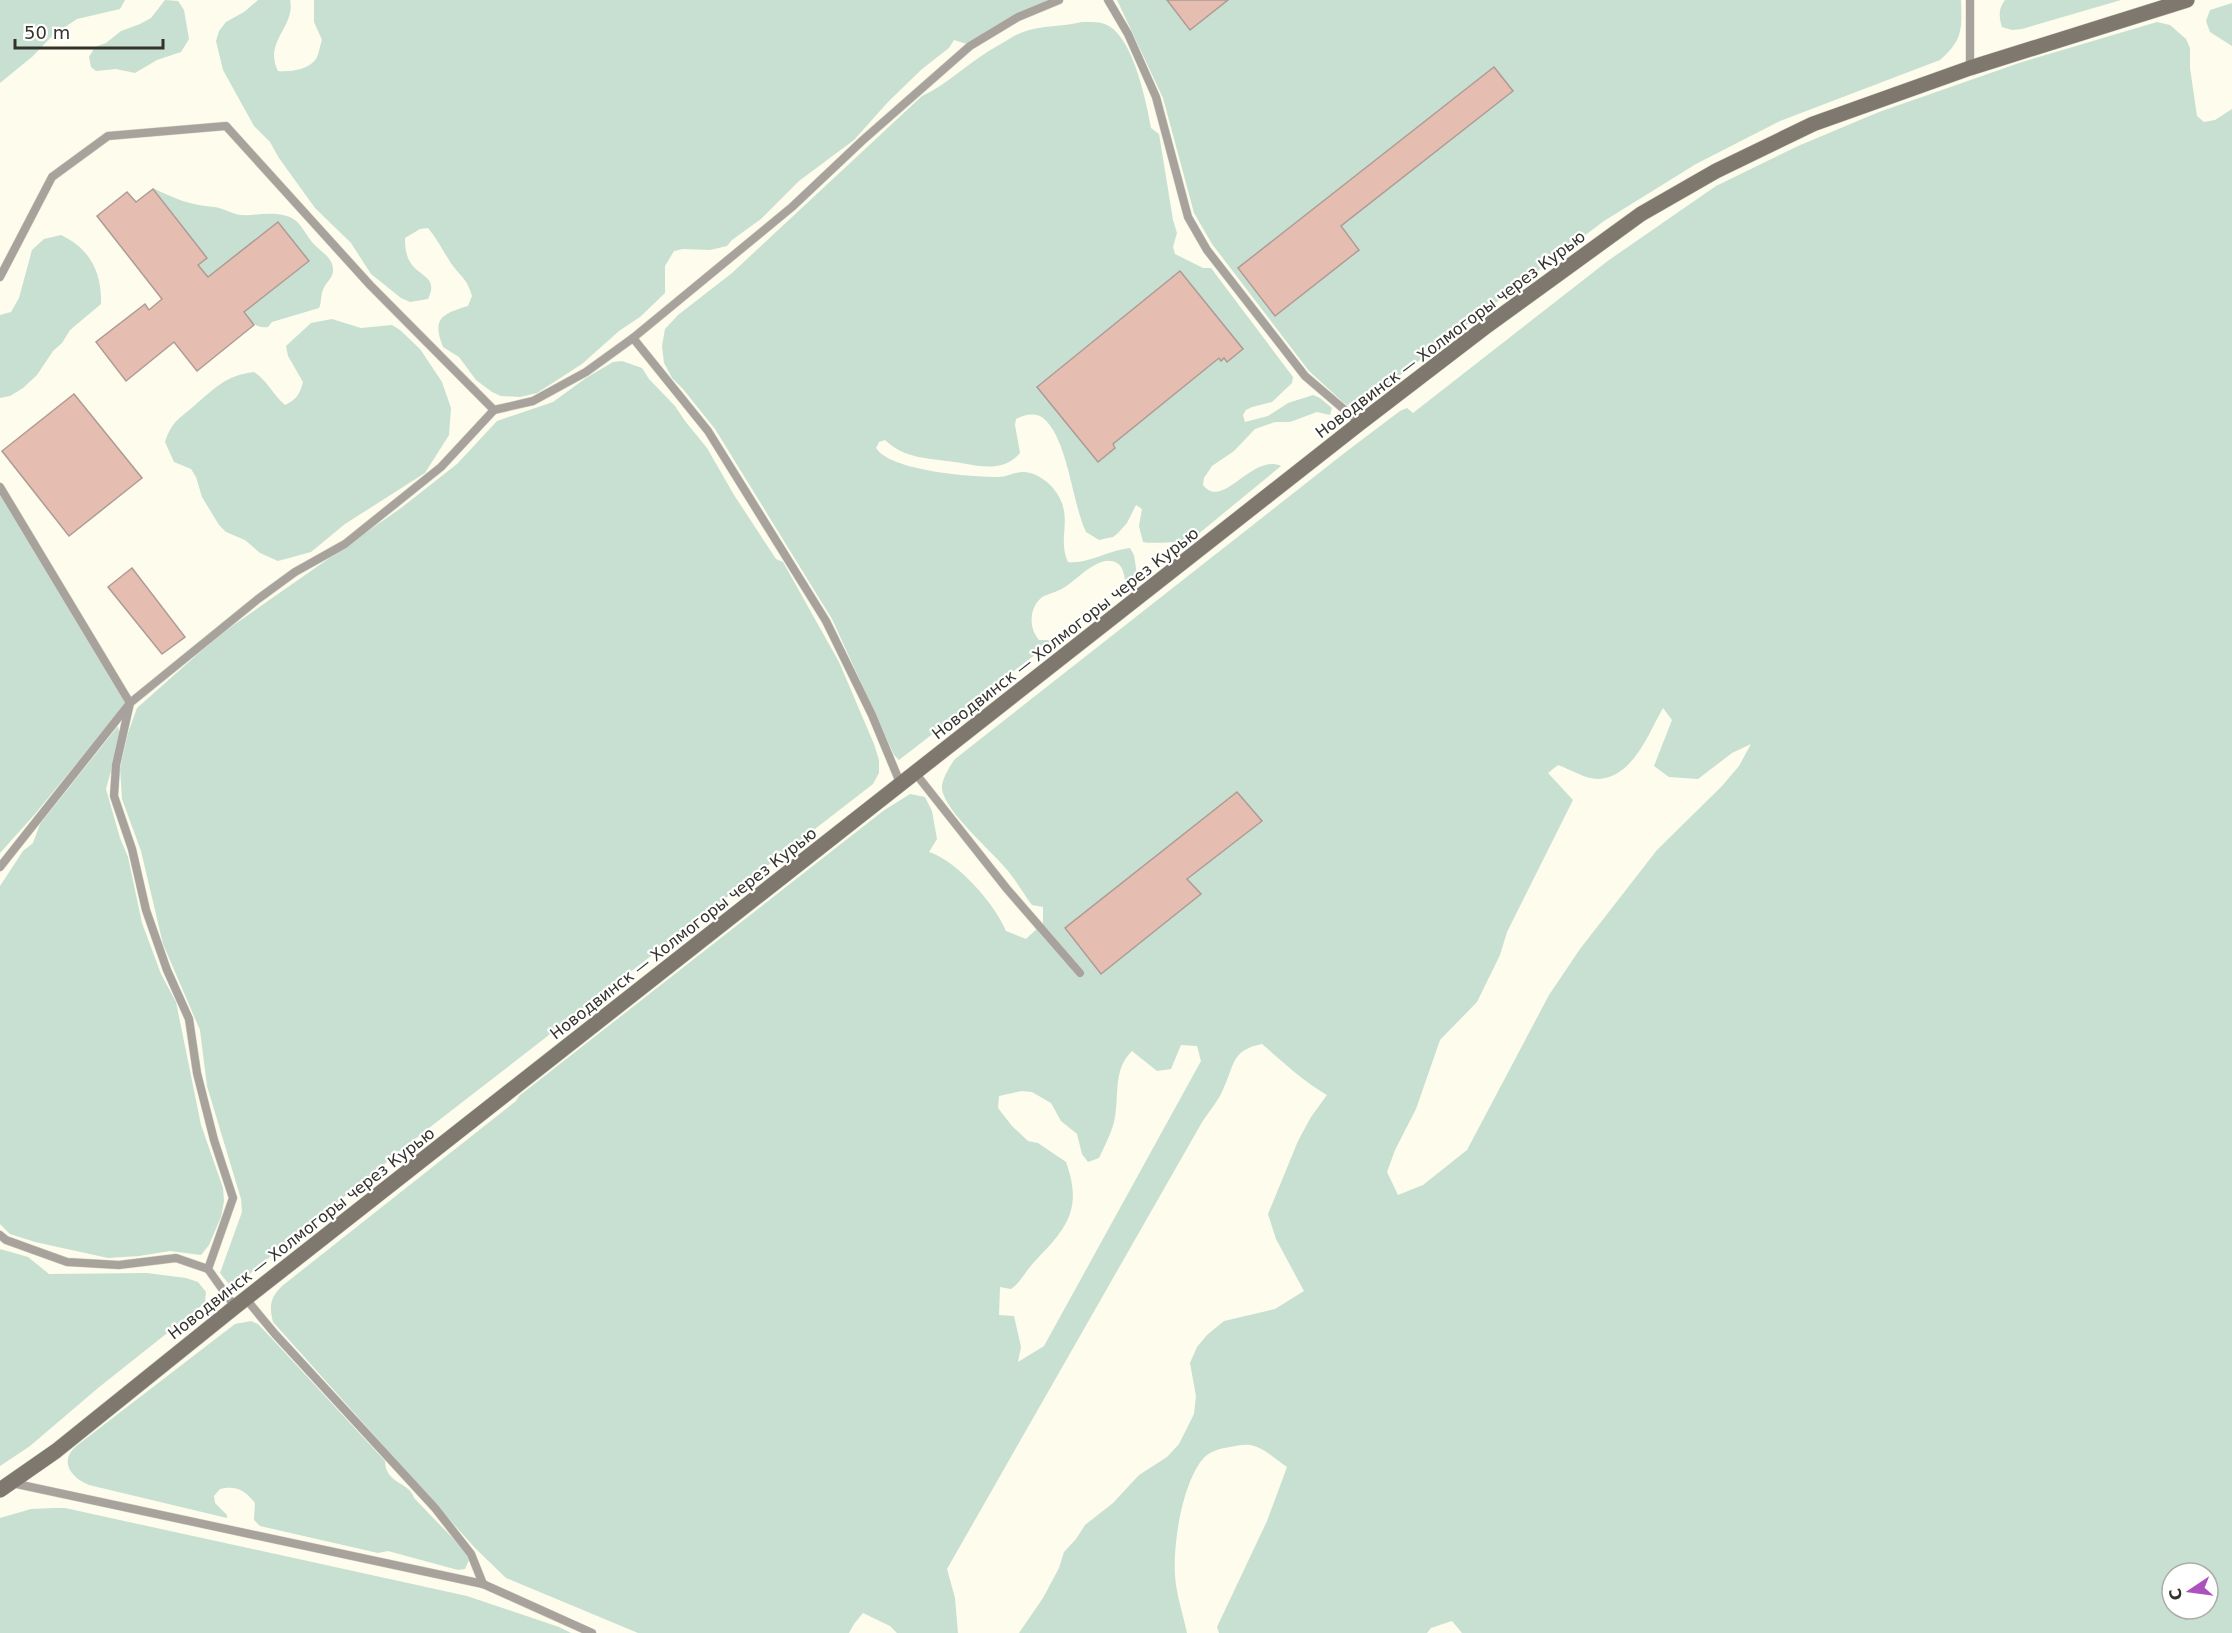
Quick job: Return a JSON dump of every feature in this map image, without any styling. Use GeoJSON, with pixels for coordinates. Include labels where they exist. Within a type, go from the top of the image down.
{"type":"FeatureCollection","features":[{"type":"Feature","properties":{"kind":"main road","name":"Новодвинск — Холмогоры через Курью"},"geometry":{"type":"LineString","coordinates":[[5,1486],[56,1451],[240,1303],[1360,423],[1484,328],[1641,214],[1682,189],[1813,124],[1970,68],[2187,0]]}},
{"type":"Feature","properties":{"kind":"lane"},"geometry":{"type":"LineString","coordinates":[[0,867],[130,703],[258,599],[295,572],[345,544],[441,467],[495,410],[534,401],[586,372],[633,338],[792,207],[863,140],[970,46],[1018,17],[1059,0]]}},
{"type":"Feature","properties":{"kind":"lane"},"geometry":{"type":"LineString","coordinates":[[1108,0],[1128,34],[1156,97],[1188,217],[1207,250],[1305,376],[1360,423]]}},
{"type":"Feature","properties":{"kind":"lane"},"geometry":{"type":"LineString","coordinates":[[1970,0],[1970,68]]}},
{"type":"Feature","properties":{"kind":"lane"},"geometry":{"type":"LineString","coordinates":[[0,277],[52,177],[108,136],[226,126],[370,285],[495,410]]}},
{"type":"Feature","properties":{"kind":"lane"},"geometry":{"type":"LineString","coordinates":[[633,338],[708,431],[826,621],[872,715],[901,785]]}},
{"type":"Feature","properties":{"kind":"lane"},"geometry":{"type":"LineString","coordinates":[[0,487],[130,703],[116,765],[114,796],[132,849],[146,910],[167,970],[189,1019],[197,1073],[214,1140],[233,1198],[208,1269]]}},
{"type":"Feature","properties":{"kind":"lane"},"geometry":{"type":"LineString","coordinates":[[916,774],[1007,889],[1080,973]]}},
{"type":"Feature","properties":{"kind":"lane"},"geometry":{"type":"LineString","coordinates":[[0,1235],[6,1240],[67,1262],[119,1265],[177,1258],[208,1269],[240,1303],[275,1334],[435,1508],[471,1554],[483,1584]]}},
{"type":"Feature","properties":{"kind":"lane"},"geometry":{"type":"LineString","coordinates":[[5,1486],[483,1584],[592,1633]]}},
{"type":"Feature","properties":{"kind":"green space"},"geometry":{"type":"Polygon","coordinates":[[[0,0],[125,0],[120,9],[77,19],[53,35],[33,56],[0,83],[0,0]]]}},
{"type":"Feature","properties":{"kind":"green space"},"geometry":{"type":"Polygon","coordinates":[[[165,0],[178,1],[184,10],[189,39],[181,52],[157,60],[135,73],[116,69],[96,71],[91,67],[89,57],[95,47],[106,43],[121,31],[151,18],[165,0]]]}},
{"type":"Feature","properties":{"kind":"green space"},"geometry":{"type":"Polygon","coordinates":[[[258,0],[290,0],[289,18],[274,51],[274,61],[278,71],[293,71],[313,63],[317,57],[322,40],[314,22],[314,0],[1049,0],[1015,14],[967,44],[954,40],[949,48],[922,69],[888,102],[854,140],[799,181],[761,219],[727,246],[710,250],[674,251],[665,266],[665,293],[640,317],[619,331],[582,364],[537,393],[520,397],[501,396],[492,392],[476,380],[459,357],[443,347],[438,330],[441,319],[451,312],[468,306],[472,296],[465,280],[452,265],[428,228],[420,229],[405,238],[406,252],[410,262],[428,279],[431,287],[428,299],[410,302],[401,298],[371,274],[351,243],[315,208],[270,142],[254,126],[223,70],[216,41],[219,31],[226,22],[244,12],[258,0]]]}},
{"type":"Feature","properties":{"kind":"green space"},"geometry":{"type":"Polygon","coordinates":[[[1117,0],[1961,0],[1961,26],[1957,40],[1940,60],[1780,121],[1696,164],[1604,221],[1355,409],[1345,404],[1309,371],[1212,244],[1194,213],[1163,98],[1117,0]]]}},
{"type":"Feature","properties":{"kind":"green space"},"geometry":{"type":"Polygon","coordinates":[[[2005,0],[2121,0],[2012,30],[2002,27],[2001,23],[2000,10],[2005,0]]]}},
{"type":"Feature","properties":{"kind":"green space"},"geometry":{"type":"Polygon","coordinates":[[[2232,3],[2232,46],[2210,32],[2206,21],[2210,10],[2232,3]]]}},
{"type":"Feature","properties":{"kind":"green space"},"geometry":{"type":"Polygon","coordinates":[[[1082,22],[1106,24],[1118,34],[1138,72],[1151,128],[1159,134],[1177,233],[1173,247],[1175,254],[1203,268],[1211,268],[1293,377],[1292,383],[1272,402],[1246,410],[1243,415],[1245,422],[1268,416],[1288,403],[1313,395],[1332,408],[1330,415],[1317,412],[1290,422],[1275,422],[1255,429],[1234,451],[1212,466],[1204,478],[1203,485],[1211,491],[1220,491],[1259,467],[1270,464],[1281,466],[1191,540],[1174,542],[1143,542],[1139,526],[1142,509],[1136,505],[1127,523],[1113,537],[1099,540],[1086,532],[1064,455],[1051,427],[1040,416],[1022,416],[1016,419],[1020,453],[1013,460],[997,466],[980,466],[917,457],[901,451],[885,440],[879,442],[876,448],[884,456],[897,462],[932,471],[970,476],[998,477],[1022,472],[1037,475],[1053,488],[1060,498],[1065,517],[1064,544],[1068,562],[1084,561],[1130,548],[1134,555],[1137,575],[1126,584],[1119,565],[1104,561],[1090,568],[1063,588],[1044,596],[1035,605],[1033,611],[1033,629],[1039,640],[1054,640],[899,760],[894,755],[832,619],[715,429],[672,378],[664,363],[662,346],[665,329],[678,315],[732,273],[922,96],[1020,33],[1037,28],[1082,22]]]}},
{"type":"Feature","properties":{"kind":"green space"},"geometry":{"type":"Polygon","coordinates":[[[2157,22],[2170,25],[2186,39],[2190,48],[2190,68],[2197,116],[2204,122],[2215,120],[2232,109],[2232,1633],[1462,1633],[1452,1621],[1431,1628],[1427,1633],[1219,1633],[1217,1627],[1267,1521],[1287,1467],[1261,1449],[1247,1445],[1211,1452],[1205,1457],[1195,1471],[1184,1499],[1177,1532],[1175,1575],[1187,1633],[1019,1633],[1043,1598],[1059,1568],[1064,1552],[1085,1525],[1113,1503],[1139,1475],[1167,1457],[1179,1444],[1194,1414],[1196,1396],[1190,1363],[1197,1347],[1207,1335],[1224,1321],[1275,1309],[1304,1291],[1276,1239],[1268,1214],[1298,1141],[1311,1117],[1327,1095],[1301,1077],[1262,1044],[1245,1050],[1236,1059],[1219,1097],[1201,1124],[947,1569],[955,1598],[958,1633],[897,1633],[890,1626],[863,1613],[849,1633],[638,1633],[506,1578],[475,1548],[273,1322],[272,1302],[282,1286],[516,1101],[519,1096],[883,811],[910,794],[925,797],[932,811],[937,839],[929,852],[951,864],[974,885],[1001,920],[1006,931],[1026,939],[1043,923],[1043,907],[1032,905],[1008,871],[951,809],[942,789],[948,769],[955,759],[1347,451],[1400,411],[1407,408],[1413,413],[1609,260],[1716,186],[1798,146],[1879,112],[2022,62],[2157,22]],[[1663,708],[1638,752],[1621,771],[1610,777],[1593,779],[1558,765],[1548,773],[1573,800],[1507,932],[1500,955],[1477,1002],[1440,1040],[1416,1109],[1395,1150],[1387,1172],[1398,1195],[1423,1185],[1467,1150],[1549,995],[1580,949],[1657,850],[1722,786],[1739,766],[1751,744],[1732,753],[1698,779],[1669,777],[1654,766],[1672,720],[1663,708]],[[1181,1045],[1171,1069],[1157,1071],[1132,1051],[1126,1058],[1119,1075],[1116,1113],[1111,1131],[1099,1158],[1088,1162],[1082,1154],[1077,1134],[1061,1121],[1051,1103],[1032,1092],[1021,1091],[999,1096],[998,1108],[1012,1126],[1028,1141],[1038,1143],[1066,1162],[1073,1193],[1069,1217],[1056,1238],[1015,1286],[1011,1289],[1000,1287],[999,1315],[1014,1316],[1021,1347],[1018,1362],[1044,1346],[1201,1061],[1197,1046],[1181,1045]]]}},
{"type":"Feature","properties":{"kind":"green space"},"geometry":{"type":"Polygon","coordinates":[[[153,188],[197,205],[238,214],[275,214],[295,220],[312,242],[329,258],[333,266],[333,274],[324,287],[319,308],[272,322],[268,327],[254,324],[244,312],[309,261],[278,222],[208,277],[198,265],[207,258],[153,188]]]}},
{"type":"Feature","properties":{"kind":"green space"},"geometry":{"type":"Polygon","coordinates":[[[61,235],[80,247],[92,263],[99,282],[101,304],[70,330],[37,375],[23,388],[10,396],[0,398],[0,315],[11,312],[19,298],[32,250],[44,239],[61,235]]]}},
{"type":"Feature","properties":{"kind":"green space"},"geometry":{"type":"Polygon","coordinates":[[[332,319],[361,328],[392,325],[420,349],[442,382],[451,408],[449,435],[425,473],[345,524],[311,552],[278,561],[260,553],[245,540],[226,532],[219,525],[202,497],[191,469],[174,462],[165,442],[170,429],[180,418],[214,389],[236,376],[254,372],[285,405],[295,399],[303,382],[288,356],[286,346],[311,323],[332,319]]]}},
{"type":"Feature","properties":{"kind":"green space"},"geometry":{"type":"Polygon","coordinates":[[[622,361],[642,368],[649,379],[675,406],[707,448],[734,495],[776,559],[783,562],[839,662],[874,744],[879,760],[879,773],[873,784],[425,1131],[232,1288],[220,1273],[242,1212],[241,1199],[207,1086],[200,1030],[163,944],[141,851],[122,799],[120,768],[128,733],[137,708],[218,636],[401,508],[457,464],[497,421],[553,402],[586,378],[613,362],[622,361]]]}},
{"type":"Feature","properties":{"kind":"green space"},"geometry":{"type":"Polygon","coordinates":[[[0,495],[126,703],[0,853],[0,495]]]}},
{"type":"Feature","properties":{"kind":"green space"},"geometry":{"type":"Polygon","coordinates":[[[118,726],[120,738],[106,789],[128,857],[142,923],[161,974],[176,1002],[201,1125],[223,1188],[224,1201],[221,1217],[209,1245],[201,1255],[170,1251],[108,1258],[35,1242],[10,1234],[0,1224],[0,886],[23,851],[33,843],[40,824],[118,726]]]}},
{"type":"Feature","properties":{"kind":"green space"},"geometry":{"type":"Polygon","coordinates":[[[0,1249],[28,1257],[49,1274],[147,1273],[186,1278],[198,1282],[206,1292],[205,1303],[98,1388],[30,1446],[0,1466],[0,1249]]]}},
{"type":"Feature","properties":{"kind":"green space"},"geometry":{"type":"Polygon","coordinates":[[[251,1321],[258,1324],[385,1461],[386,1469],[393,1479],[412,1493],[414,1498],[467,1553],[469,1560],[465,1569],[458,1570],[388,1551],[378,1553],[260,1526],[254,1520],[255,1503],[244,1492],[235,1488],[220,1489],[214,1496],[215,1503],[227,1515],[227,1518],[89,1485],[73,1474],[68,1459],[75,1447],[235,1324],[251,1321]]]}},
{"type":"Feature","properties":{"kind":"green space"},"geometry":{"type":"Polygon","coordinates":[[[65,1508],[467,1596],[571,1633],[0,1633],[0,1518],[31,1509],[65,1508]]]}},
{"type":"Feature","properties":{"kind":"building"},"geometry":{"type":"Polygon","coordinates":[[[1167,0],[1228,0],[1190,30],[1167,0]]]}},
{"type":"Feature","properties":{"kind":"building"},"geometry":{"type":"Polygon","coordinates":[[[1494,67],[1513,91],[1341,226],[1359,250],[1275,316],[1238,268],[1494,67]]]}},
{"type":"Feature","properties":{"kind":"building"},"geometry":{"type":"Polygon","coordinates":[[[153,189],[207,258],[198,265],[208,277],[278,222],[309,261],[244,312],[254,325],[197,371],[174,342],[126,381],[96,342],[145,304],[149,310],[162,299],[97,216],[127,192],[136,202],[153,189]]]}},
{"type":"Feature","properties":{"kind":"building"},"geometry":{"type":"Polygon","coordinates":[[[1180,271],[1243,349],[1227,362],[1224,358],[1221,361],[1219,358],[1113,444],[1115,448],[1098,462],[1037,387],[1180,271]]]}},
{"type":"Feature","properties":{"kind":"building"},"geometry":{"type":"Polygon","coordinates":[[[74,394],[142,478],[69,536],[2,451],[74,394]]]}},
{"type":"Feature","properties":{"kind":"building"},"geometry":{"type":"Polygon","coordinates":[[[132,568],[185,637],[162,654],[108,587],[132,568]]]}},
{"type":"Feature","properties":{"kind":"building"},"geometry":{"type":"Polygon","coordinates":[[[1237,792],[1262,821],[1187,879],[1201,894],[1101,974],[1065,928],[1237,792]]]}}]}
